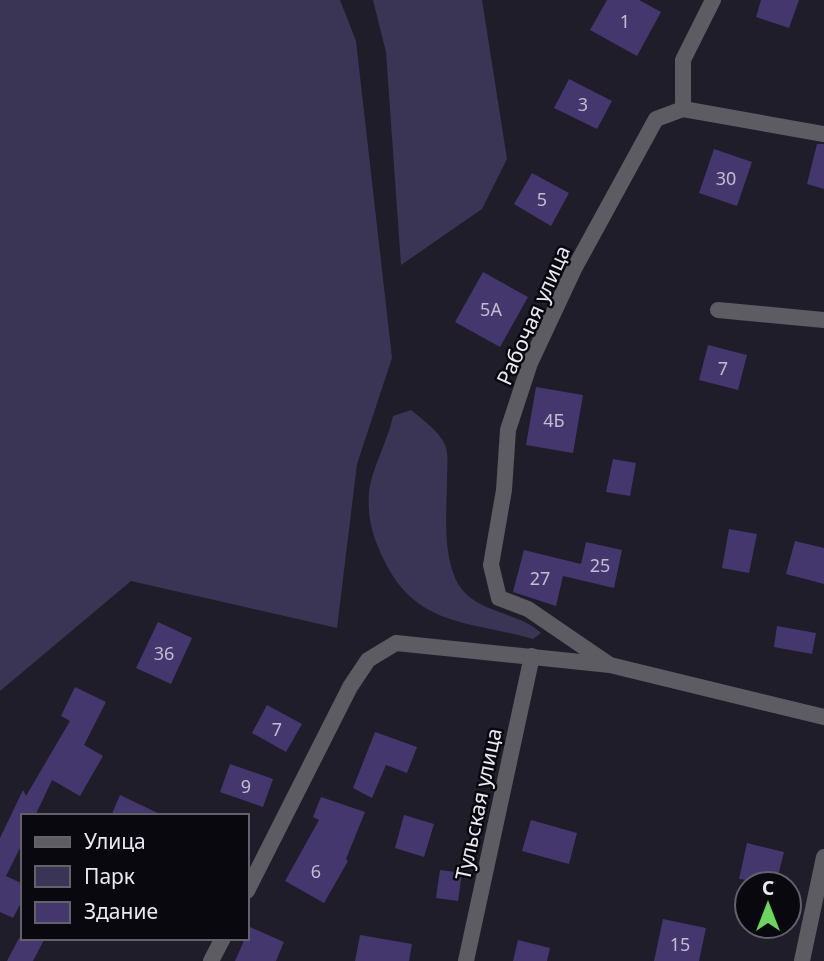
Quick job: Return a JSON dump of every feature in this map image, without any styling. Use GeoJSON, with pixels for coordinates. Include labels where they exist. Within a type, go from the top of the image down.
{"type":"FeatureCollection","features":[{"type":"Feature","properties":{"kind":"street"},"geometry":{"type":"LineString","coordinates":[[713,0],[683,61],[682,109],[824,134]]}},
{"type":"Feature","properties":{"kind":"street","name":"Рабочая улица"},"geometry":{"type":"LineString","coordinates":[[610,664],[528,609],[499,598],[491,565],[504,490],[509,430],[530,363],[574,269],[656,119],[682,109]]}},
{"type":"Feature","properties":{"kind":"street"},"geometry":{"type":"LineString","coordinates":[[718,310],[824,320]]}},
{"type":"Feature","properties":{"kind":"street"},"geometry":{"type":"LineString","coordinates":[[248,889],[350,687],[368,660],[396,643],[610,664],[824,717]]}},
{"type":"Feature","properties":{"kind":"street","name":"Тульская улица"},"geometry":{"type":"LineString","coordinates":[[466,961],[532,656]]}},
{"type":"Feature","properties":{"kind":"street"},"geometry":{"type":"LineString","coordinates":[[802,961],[824,857]]}},
{"type":"Feature","properties":{"kind":"street"},"geometry":{"type":"LineString","coordinates":[[211,961],[222,940]]}},
{"type":"Feature","properties":{"kind":"green space"},"geometry":{"type":"Polygon","coordinates":[[[0,0],[340,0],[356,41],[392,358],[357,464],[337,628],[131,581],[0,691],[0,0]]]}},
{"type":"Feature","properties":{"kind":"green space"},"geometry":{"type":"Polygon","coordinates":[[[373,0],[482,0],[507,159],[482,209],[401,265],[386,52],[373,0]]]}},
{"type":"Feature","properties":{"kind":"green space"},"geometry":{"type":"Polygon","coordinates":[[[411,410],[435,430],[446,449],[447,543],[456,580],[463,591],[484,606],[520,620],[541,633],[533,639],[467,624],[429,610],[412,598],[397,582],[384,560],[370,519],[370,484],[393,416],[411,410]]]}},
{"type":"Feature","properties":{"kind":"building"},"geometry":{"type":"Polygon","coordinates":[[[607,0],[639,0],[661,12],[637,56],[590,30],[607,0]]]}},
{"type":"Feature","properties":{"kind":"building"},"geometry":{"type":"Polygon","coordinates":[[[761,0],[799,0],[789,28],[756,17],[761,0]]]}},
{"type":"Feature","properties":{"kind":"building"},"geometry":{"type":"Polygon","coordinates":[[[569,79],[612,101],[597,129],[554,108],[569,79]]]}},
{"type":"Feature","properties":{"kind":"building"},"geometry":{"type":"Polygon","coordinates":[[[817,144],[824,144],[824,189],[807,184],[817,144]]]}},
{"type":"Feature","properties":{"kind":"building"},"geometry":{"type":"Polygon","coordinates":[[[714,149],[752,162],[737,206],[699,193],[714,149]]]}},
{"type":"Feature","properties":{"kind":"building"},"geometry":{"type":"Polygon","coordinates":[[[532,173],[569,193],[551,226],[514,204],[532,173]]]}},
{"type":"Feature","properties":{"kind":"building"},"geometry":{"type":"Polygon","coordinates":[[[483,272],[528,297],[500,347],[455,322],[483,272]]]}},
{"type":"Feature","properties":{"kind":"building"},"geometry":{"type":"Polygon","coordinates":[[[708,345],[747,355],[738,390],[699,380],[708,345]]]}},
{"type":"Feature","properties":{"kind":"building"},"geometry":{"type":"Polygon","coordinates":[[[536,387],[583,395],[573,453],[526,445],[536,387]]]}},
{"type":"Feature","properties":{"kind":"building"},"geometry":{"type":"Polygon","coordinates":[[[613,459],[636,463],[630,496],[606,492],[613,459]]]}},
{"type":"Feature","properties":{"kind":"building"},"geometry":{"type":"Polygon","coordinates":[[[729,529],[757,534],[749,573],[722,568],[729,529]]]}},
{"type":"Feature","properties":{"kind":"building"},"geometry":{"type":"Polygon","coordinates":[[[795,541],[824,548],[824,584],[786,574],[795,541]]]}},
{"type":"Feature","properties":{"kind":"building"},"geometry":{"type":"Polygon","coordinates":[[[586,542],[622,550],[614,588],[563,576],[556,606],[513,592],[524,550],[581,564],[586,542]]]}},
{"type":"Feature","properties":{"kind":"building"},"geometry":{"type":"Polygon","coordinates":[[[158,622],[192,638],[171,684],[136,668],[158,622]]]}},
{"type":"Feature","properties":{"kind":"building"},"geometry":{"type":"Polygon","coordinates":[[[777,626],[816,633],[812,654],[774,647],[777,626]]]}},
{"type":"Feature","properties":{"kind":"building"},"geometry":{"type":"Polygon","coordinates":[[[75,687],[106,702],[84,745],[103,756],[80,796],[52,780],[36,814],[21,814],[21,846],[6,876],[21,883],[21,903],[13,918],[0,912],[0,838],[23,790],[26,796],[70,721],[61,716],[75,687]]]}},
{"type":"Feature","properties":{"kind":"building"},"geometry":{"type":"Polygon","coordinates":[[[267,705],[302,724],[286,752],[252,733],[267,705]]]}},
{"type":"Feature","properties":{"kind":"building"},"geometry":{"type":"Polygon","coordinates":[[[375,732],[417,747],[407,773],[386,765],[372,798],[353,788],[375,732]]]}},
{"type":"Feature","properties":{"kind":"building"},"geometry":{"type":"Polygon","coordinates":[[[230,764],[273,779],[263,807],[220,792],[230,764]]]}},
{"type":"Feature","properties":{"kind":"building"},"geometry":{"type":"Polygon","coordinates":[[[120,795],[160,814],[112,814],[120,795]]]}},
{"type":"Feature","properties":{"kind":"building"},"geometry":{"type":"Polygon","coordinates":[[[321,797],[365,812],[346,859],[348,861],[324,903],[285,881],[319,820],[313,817],[321,797]]]}},
{"type":"Feature","properties":{"kind":"building"},"geometry":{"type":"Polygon","coordinates":[[[404,815],[434,824],[424,857],[395,848],[404,815]]]}},
{"type":"Feature","properties":{"kind":"building"},"geometry":{"type":"Polygon","coordinates":[[[531,820],[577,833],[569,864],[522,851],[531,820]]]}},
{"type":"Feature","properties":{"kind":"building"},"geometry":{"type":"Polygon","coordinates":[[[747,843],[784,852],[780,870],[741,870],[747,843]]]}},
{"type":"Feature","properties":{"kind":"building"},"geometry":{"type":"Polygon","coordinates":[[[440,870],[462,873],[458,901],[436,898],[440,870]]]}},
{"type":"Feature","properties":{"kind":"building"},"geometry":{"type":"Polygon","coordinates":[[[663,919],[706,928],[699,961],[654,961],[663,919]]]}},
{"type":"Feature","properties":{"kind":"building"},"geometry":{"type":"Polygon","coordinates":[[[250,927],[284,942],[276,961],[235,961],[244,940],[248,940],[250,927]]]}},
{"type":"Feature","properties":{"kind":"building"},"geometry":{"type":"Polygon","coordinates":[[[360,935],[412,944],[409,961],[355,961],[360,935]]]}},
{"type":"Feature","properties":{"kind":"building"},"geometry":{"type":"Polygon","coordinates":[[[19,938],[44,940],[33,961],[7,961],[19,938]]]}},
{"type":"Feature","properties":{"kind":"building"},"geometry":{"type":"Polygon","coordinates":[[[518,940],[550,948],[547,961],[513,961],[518,940]]]}}]}
